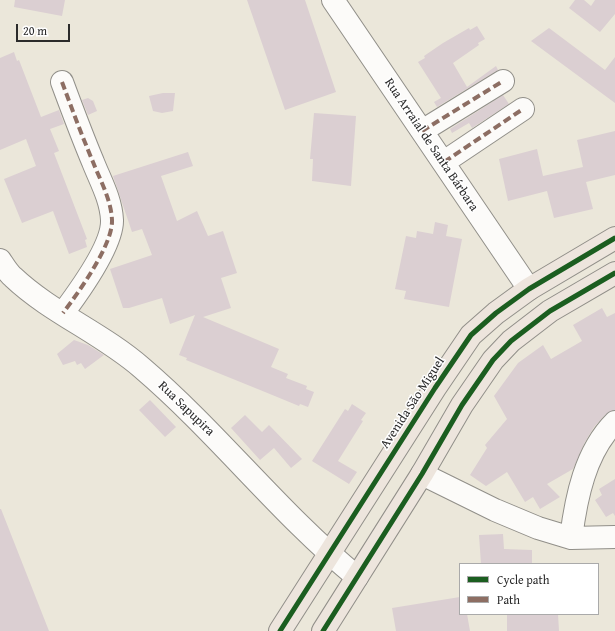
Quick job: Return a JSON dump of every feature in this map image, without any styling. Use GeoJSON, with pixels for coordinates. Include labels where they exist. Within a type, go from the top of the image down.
{"type":"FeatureCollection","features":[{"type":"Feature","properties":{"kind":"main road","name":"Avenida São Miguel"},"geometry":{"type":"LineString","coordinates":[[280,631],[431,394],[471,335],[496,313],[529,290],[615,238]]}},
{"type":"Feature","properties":{"kind":"main road"},"geometry":{"type":"LineString","coordinates":[[324,631],[422,474],[462,405],[494,360],[510,341],[550,311],[615,273]]}},
{"type":"Feature","properties":{"kind":"street","name":"Rua Arraial de Santa Bárbara"},"geometry":{"type":"LineString","coordinates":[[333,0],[444,162],[529,290]]}},
{"type":"Feature","properties":{"kind":"street"},"geometry":{"type":"LineString","coordinates":[[422,131],[503,81]]}},
{"type":"Feature","properties":{"kind":"street"},"geometry":{"type":"LineString","coordinates":[[62,82],[108,199],[112,220],[108,239],[100,255],[81,289],[63,313]]}},
{"type":"Feature","properties":{"kind":"street"},"geometry":{"type":"LineString","coordinates":[[444,162],[523,109]]}},
{"type":"Feature","properties":{"kind":"street","name":"Rua Sapupira"},"geometry":{"type":"LineString","coordinates":[[0,260],[12,277],[63,313],[104,339],[141,367],[184,405],[329,554],[357,577]]}},
{"type":"Feature","properties":{"kind":"street"},"geometry":{"type":"LineString","coordinates":[[571,538],[575,505],[586,469],[599,442],[615,422]]}},
{"type":"Feature","properties":{"kind":"street"},"geometry":{"type":"LineString","coordinates":[[422,474],[495,510],[538,528],[571,538],[615,538]]}},
{"type":"Feature","properties":{"kind":"building"},"geometry":{"type":"Polygon","coordinates":[[[15,0],[65,0],[62,16],[14,7],[15,0]]]}},
{"type":"Feature","properties":{"kind":"building"},"geometry":{"type":"Polygon","coordinates":[[[247,0],[305,0],[336,92],[285,110],[247,0]]]}},
{"type":"Feature","properties":{"kind":"building"},"geometry":{"type":"Polygon","coordinates":[[[575,0],[584,0],[591,6],[595,0],[615,0],[615,14],[600,32],[569,8],[575,0]]]}},
{"type":"Feature","properties":{"kind":"building"},"geometry":{"type":"Polygon","coordinates":[[[477,26],[485,39],[453,63],[467,87],[496,66],[498,70],[437,107],[434,102],[441,98],[418,62],[443,43],[469,28],[470,30],[477,26]]]}},
{"type":"Feature","properties":{"kind":"building"},"geometry":{"type":"Polygon","coordinates":[[[549,28],[605,70],[615,57],[615,103],[531,41],[549,28]]]}},
{"type":"Feature","properties":{"kind":"building"},"geometry":{"type":"Polygon","coordinates":[[[14,52],[17,61],[19,60],[41,117],[59,110],[64,124],[50,129],[59,151],[54,153],[87,239],[85,240],[87,247],[69,254],[53,211],[22,223],[4,179],[36,166],[26,139],[0,150],[0,58],[14,52]]]}},
{"type":"Feature","properties":{"kind":"building"},"geometry":{"type":"Polygon","coordinates":[[[163,93],[175,93],[173,111],[162,113],[153,111],[149,96],[163,93]]]}},
{"type":"Feature","properties":{"kind":"building"},"geometry":{"type":"Polygon","coordinates":[[[503,95],[509,104],[472,128],[469,123],[452,133],[450,129],[503,95]]]}},
{"type":"Feature","properties":{"kind":"building"},"geometry":{"type":"Polygon","coordinates":[[[88,98],[93,101],[97,111],[88,115],[82,100],[88,98]]]}},
{"type":"Feature","properties":{"kind":"building"},"geometry":{"type":"Polygon","coordinates":[[[314,113],[356,116],[351,186],[312,181],[313,159],[310,159],[314,113]]]}},
{"type":"Feature","properties":{"kind":"building"},"geometry":{"type":"Polygon","coordinates":[[[615,131],[615,175],[586,182],[593,209],[554,218],[547,191],[508,201],[499,159],[537,149],[543,176],[583,167],[577,140],[615,131]]]}},
{"type":"Feature","properties":{"kind":"building"},"geometry":{"type":"Polygon","coordinates":[[[188,152],[193,166],[161,176],[177,221],[197,211],[208,236],[223,231],[237,273],[221,278],[231,308],[203,317],[279,349],[271,367],[288,374],[286,378],[307,386],[306,389],[314,392],[308,407],[300,404],[299,406],[186,360],[187,358],[179,355],[195,315],[170,324],[162,298],[129,308],[123,308],[110,269],[152,255],[142,229],[132,232],[113,176],[188,152]]]}},
{"type":"Feature","properties":{"kind":"building"},"geometry":{"type":"Polygon","coordinates":[[[435,222],[448,225],[446,236],[462,239],[449,307],[404,299],[406,291],[395,289],[406,236],[416,238],[417,231],[433,234],[435,222]]]}},
{"type":"Feature","properties":{"kind":"building"},"geometry":{"type":"Polygon","coordinates":[[[602,308],[607,317],[615,313],[615,410],[606,414],[594,427],[585,442],[573,469],[547,484],[560,497],[540,509],[533,497],[525,502],[507,472],[486,486],[470,475],[487,448],[485,445],[507,419],[494,396],[518,363],[543,345],[551,359],[582,341],[573,325],[602,308]]]}},
{"type":"Feature","properties":{"kind":"building"},"geometry":{"type":"Polygon","coordinates":[[[74,340],[88,345],[104,355],[85,369],[81,363],[77,365],[75,361],[63,365],[57,354],[74,340]]]}},
{"type":"Feature","properties":{"kind":"building"},"geometry":{"type":"Polygon","coordinates":[[[150,400],[176,427],[165,437],[139,410],[150,400]]]}},
{"type":"Feature","properties":{"kind":"building"},"geometry":{"type":"Polygon","coordinates":[[[352,404],[366,413],[361,420],[363,421],[338,461],[357,472],[349,484],[312,461],[345,409],[348,411],[352,404]]]}},
{"type":"Feature","properties":{"kind":"building"},"geometry":{"type":"Polygon","coordinates":[[[245,415],[262,432],[269,425],[302,459],[291,468],[274,448],[260,460],[231,428],[245,415]]]}},
{"type":"Feature","properties":{"kind":"building"},"geometry":{"type":"Polygon","coordinates":[[[615,479],[615,516],[613,513],[606,517],[595,500],[602,495],[599,489],[615,479]]]}},
{"type":"Feature","properties":{"kind":"building"},"geometry":{"type":"Polygon","coordinates":[[[1,509],[49,631],[0,631],[1,509]]]}},
{"type":"Feature","properties":{"kind":"building"},"geometry":{"type":"Polygon","coordinates":[[[503,534],[504,549],[532,550],[532,563],[481,563],[479,535],[503,534]]]}},
{"type":"Feature","properties":{"kind":"building"},"geometry":{"type":"Polygon","coordinates":[[[459,597],[459,615],[467,615],[470,631],[396,631],[392,608],[459,597]]]}},
{"type":"Feature","properties":{"kind":"building"},"geometry":{"type":"Polygon","coordinates":[[[507,615],[558,615],[559,631],[507,631],[507,615]]]}},
{"type":"Feature","properties":{"kind":"marked path"},"geometry":{"type":"LineString","coordinates":[[422,131],[503,81]]}},
{"type":"Feature","properties":{"kind":"marked path"},"geometry":{"type":"LineString","coordinates":[[62,82],[105,190],[110,205],[112,220],[111,230],[101,255],[77,294],[63,313]]}},
{"type":"Feature","properties":{"kind":"marked path"},"geometry":{"type":"LineString","coordinates":[[444,162],[523,109]]}},
{"type":"Feature","properties":{"kind":"cycle path"},"geometry":{"type":"LineString","coordinates":[[280,631],[435,388],[471,335],[496,313],[529,289],[615,238]]}},
{"type":"Feature","properties":{"kind":"cycle path"},"geometry":{"type":"LineString","coordinates":[[323,631],[422,474],[462,405],[493,360],[511,341],[550,311],[615,273]]}}]}
